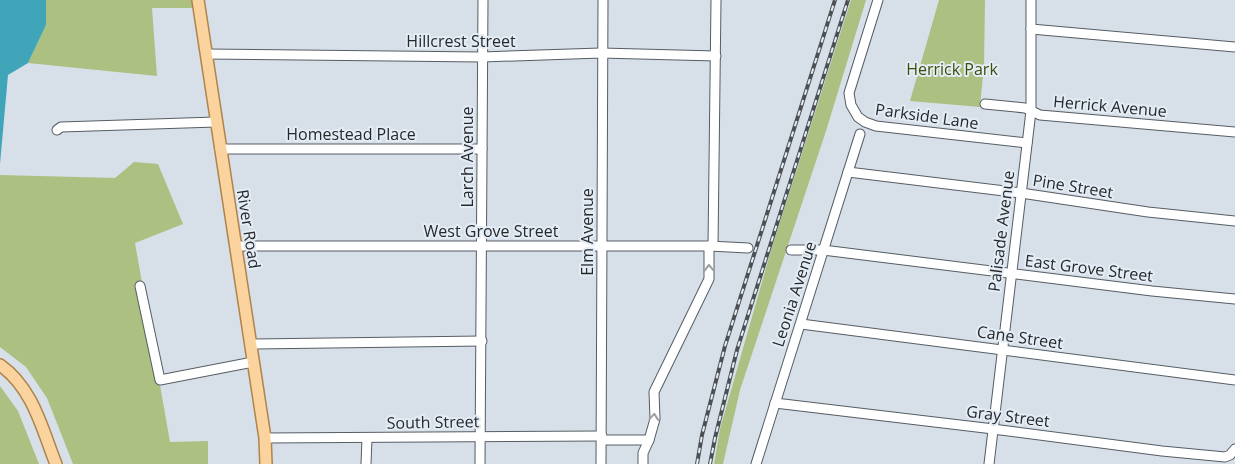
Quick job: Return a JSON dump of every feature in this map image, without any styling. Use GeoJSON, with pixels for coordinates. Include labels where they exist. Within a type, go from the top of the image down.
{"type":"FeatureCollection","features":[{"type":"Feature","properties":{"kind":"main road","name":"River Road"},"geometry":{"type":"LineString","coordinates":[[198,0],[265,438],[266,464]]}},
{"type":"Feature","properties":{"kind":"main road"},"geometry":{"type":"LineString","coordinates":[[0,365],[15,378],[30,398],[56,464]]}},
{"type":"Feature","properties":{"kind":"street","name":"Larch Avenue"},"geometry":{"type":"LineString","coordinates":[[480,464],[483,0]]}},
{"type":"Feature","properties":{"kind":"street","name":"Elm Avenue"},"geometry":{"type":"LineString","coordinates":[[601,464],[603,0]]}},
{"type":"Feature","properties":{"kind":"street"},"geometry":{"type":"LineString","coordinates":[[643,464],[643,453],[655,419],[654,392],[710,279],[716,126],[716,0]]}},
{"type":"Feature","properties":{"kind":"street","name":"Parkside Lane"},"geometry":{"type":"LineString","coordinates":[[878,0],[849,93],[851,105],[858,117],[876,126],[1027,143]]}},
{"type":"Feature","properties":{"kind":"street","name":"Palisade Avenue"},"geometry":{"type":"LineString","coordinates":[[989,464],[1030,111],[1030,0]]}},
{"type":"Feature","properties":{"kind":"street"},"geometry":{"type":"LineString","coordinates":[[1030,29],[1235,47]]}},
{"type":"Feature","properties":{"kind":"street","name":"Hillcrest Street"},"geometry":{"type":"LineString","coordinates":[[206,54],[482,57],[602,53],[716,56]]}},
{"type":"Feature","properties":{"kind":"street","name":"Herrick Avenue"},"geometry":{"type":"LineString","coordinates":[[984,104],[1025,108],[1040,115],[1235,132]]}},
{"type":"Feature","properties":{"kind":"street"},"geometry":{"type":"LineString","coordinates":[[57,130],[61,127],[216,122]]}},
{"type":"Feature","properties":{"kind":"street","name":"Leonia Avenue"},"geometry":{"type":"LineString","coordinates":[[756,464],[860,134]]}},
{"type":"Feature","properties":{"kind":"street","name":"Homestead Place"},"geometry":{"type":"LineString","coordinates":[[220,149],[482,150]]}},
{"type":"Feature","properties":{"kind":"street","name":"Pine Street"},"geometry":{"type":"LineString","coordinates":[[848,172],[1021,193],[1148,212],[1235,221]]}},
{"type":"Feature","properties":{"kind":"street","name":"West Grove Street"},"geometry":{"type":"LineString","coordinates":[[235,246],[711,246],[748,248]]}},
{"type":"Feature","properties":{"kind":"street","name":"East Grove Street"},"geometry":{"type":"LineString","coordinates":[[791,250],[824,250],[1235,300]]}},
{"type":"Feature","properties":{"kind":"street"},"geometry":{"type":"LineString","coordinates":[[140,286],[160,380],[253,362]]}},
{"type":"Feature","properties":{"kind":"street","name":"Cane Street"},"geometry":{"type":"LineString","coordinates":[[801,324],[1235,380]]}},
{"type":"Feature","properties":{"kind":"street"},"geometry":{"type":"LineString","coordinates":[[250,344],[482,341]]}},
{"type":"Feature","properties":{"kind":"street","name":"Gray Street"},"geometry":{"type":"LineString","coordinates":[[774,403],[1162,451],[1225,457],[1230,455],[1235,449]]}},
{"type":"Feature","properties":{"kind":"street","name":"South Street"},"geometry":{"type":"LineString","coordinates":[[265,438],[480,435],[649,440]]}},
{"type":"Feature","properties":{"kind":"street"},"geometry":{"type":"LineString","coordinates":[[366,464],[367,438]]}},
{"type":"Feature","properties":{"kind":"green space"},"geometry":{"type":"Polygon","coordinates":[[[46,0],[198,0],[199,8],[152,8],[157,76],[28,63],[46,25],[46,0]]]}},
{"type":"Feature","properties":{"kind":"green space"},"geometry":{"type":"Polygon","coordinates":[[[851,0],[866,0],[826,131],[740,390],[723,464],[714,464],[720,429],[772,247],[851,0]]]}},
{"type":"Feature","properties":{"kind":"green space","name":"Herrick Park"},"geometry":{"type":"Polygon","coordinates":[[[939,0],[985,0],[984,64],[980,107],[910,101],[939,0]]]}},
{"type":"Feature","properties":{"kind":"green space"},"geometry":{"type":"Polygon","coordinates":[[[134,162],[158,164],[183,224],[135,243],[170,442],[208,441],[208,464],[73,464],[47,398],[26,367],[0,347],[0,175],[115,178],[134,162]]]}},
{"type":"Feature","properties":{"kind":"green space"},"geometry":{"type":"Polygon","coordinates":[[[0,386],[18,411],[39,464],[0,464],[0,386]]]}},
{"type":"Feature","properties":{"kind":"water"},"geometry":{"type":"Polygon","coordinates":[[[0,0],[46,0],[46,25],[28,63],[8,75],[0,164],[0,0]]]}},
{"type":"Feature","properties":{"kind":"railway"},"geometry":{"type":"LineString","coordinates":[[697,464],[702,435],[725,346],[835,0]]}},
{"type":"Feature","properties":{"kind":"railway"},"geometry":{"type":"LineString","coordinates":[[710,464],[737,350],[848,0]]}}]}
